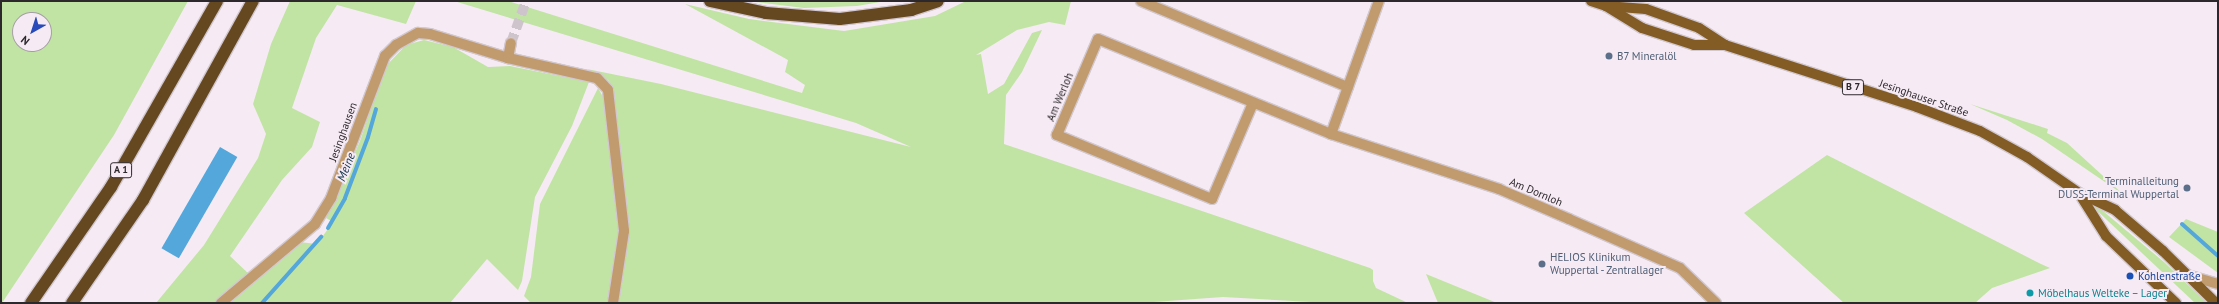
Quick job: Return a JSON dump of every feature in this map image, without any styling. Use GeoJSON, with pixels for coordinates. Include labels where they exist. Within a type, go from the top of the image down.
{"type":"FeatureCollection","features":[{"type":"Feature","properties":{"kind":"highway","name":"A 1"},"geometry":{"type":"LineString","coordinates":[[31,303],[111,187],[217,1]]}},
{"type":"Feature","properties":{"kind":"highway"},"geometry":{"type":"LineString","coordinates":[[72,303],[143,200],[253,1]]}},
{"type":"Feature","properties":{"kind":"highway"},"geometry":{"type":"LineString","coordinates":[[710,1],[766,13],[840,19],[911,10],[938,1]]}},
{"type":"Feature","properties":{"kind":"main road","name":"Jesinghauser Straße"},"geometry":{"type":"LineString","coordinates":[[1591,1],[1606,6],[1650,31],[1694,45],[1726,44]]}},
{"type":"Feature","properties":{"kind":"main road","name":"Jesinghauser Straße"},"geometry":{"type":"LineString","coordinates":[[1606,6],[1646,9],[1699,28],[1726,44],[1917,107],[1980,131],[2027,157],[2078,194],[2115,210],[2216,303]]}},
{"type":"Feature","properties":{"kind":"main road","name":"Jesinghauser Straße"},"geometry":{"type":"LineString","coordinates":[[2078,194],[2106,236],[2176,303]]}},
{"type":"Feature","properties":{"kind":"street"},"geometry":{"type":"LineString","coordinates":[[1140,1],[1348,87]]}},
{"type":"Feature","properties":{"kind":"street"},"geometry":{"type":"LineString","coordinates":[[1331,134],[1379,1]]}},
{"type":"Feature","properties":{"kind":"street","name":"Jesinghausen"},"geometry":{"type":"LineString","coordinates":[[221,303],[315,224],[331,198],[385,56],[396,44],[418,33],[430,34],[508,58],[597,78],[608,90],[624,231],[613,303]]}},
{"type":"Feature","properties":{"kind":"street","name":"Am Werloh"},"geometry":{"type":"LineString","coordinates":[[1253,103],[1212,200],[1057,135],[1098,39],[1331,134]]}},
{"type":"Feature","properties":{"kind":"street"},"geometry":{"type":"LineString","coordinates":[[508,58],[511,43]]}},
{"type":"Feature","properties":{"kind":"street","name":"Am Dornloh"},"geometry":{"type":"LineString","coordinates":[[1331,134],[1499,189],[1637,249],[1680,268],[1716,303]]}},
{"type":"Feature","properties":{"kind":"street"},"geometry":{"type":"LineString","coordinates":[[2187,275],[2218,284]]}},
{"type":"Feature","properties":{"kind":"green space"},"geometry":{"type":"Polygon","coordinates":[[[1,1],[188,1],[114,135],[2,303],[1,1]]]}},
{"type":"Feature","properties":{"kind":"green space"},"geometry":{"type":"Polygon","coordinates":[[[290,1],[416,1],[406,24],[337,5],[316,38],[292,108],[320,122],[312,147],[282,180],[230,256],[250,275],[263,275],[299,242],[317,244],[333,222],[326,218],[360,141],[385,67],[406,45],[424,40],[453,47],[488,67],[510,66],[589,82],[572,126],[535,197],[522,281],[518,290],[487,259],[450,303],[156,303],[204,245],[258,158],[266,134],[253,104],[271,44],[290,1]]]}},
{"type":"Feature","properties":{"kind":"green space"},"geometry":{"type":"Polygon","coordinates":[[[454,1],[508,1],[802,93],[805,85],[785,72],[788,60],[685,4],[749,19],[844,31],[935,16],[966,1],[1071,1],[1065,25],[1049,22],[1017,30],[976,55],[981,54],[988,94],[1004,84],[1032,33],[1042,30],[1022,72],[1006,95],[1004,144],[1370,268],[1373,270],[1373,281],[1376,288],[1408,303],[1330,303],[1223,297],[1140,303],[617,303],[629,231],[612,86],[608,80],[587,69],[661,84],[911,147],[856,123],[454,1]]]}},
{"type":"Feature","properties":{"kind":"green space"},"geometry":{"type":"Polygon","coordinates":[[[748,1],[886,1],[857,6],[804,8],[748,1]]]}},
{"type":"Feature","properties":{"kind":"green space"},"geometry":{"type":"Polygon","coordinates":[[[598,88],[606,102],[618,202],[620,242],[610,283],[610,303],[531,303],[524,296],[531,277],[540,204],[598,88]]]}},
{"type":"Feature","properties":{"kind":"green space"},"geometry":{"type":"Polygon","coordinates":[[[1970,104],[2048,129],[2047,133],[2067,143],[2124,195],[2042,139],[2007,120],[1970,104]]]}},
{"type":"Feature","properties":{"kind":"green space"},"geometry":{"type":"Polygon","coordinates":[[[1827,155],[2050,268],[1992,288],[1975,303],[1844,303],[1744,213],[1827,155]]]}},
{"type":"Feature","properties":{"kind":"green space"},"geometry":{"type":"Polygon","coordinates":[[[2091,201],[2164,262],[2207,303],[2195,303],[2090,204],[2091,201]]]}},
{"type":"Feature","properties":{"kind":"green space"},"geometry":{"type":"Polygon","coordinates":[[[2186,219],[2218,232],[2218,273],[2169,237],[2186,219]]]}},
{"type":"Feature","properties":{"kind":"green space"},"geometry":{"type":"Polygon","coordinates":[[[1426,274],[1497,303],[1438,303],[1426,274]]]}},
{"type":"Feature","properties":{"kind":"water"},"geometry":{"type":"Polygon","coordinates":[[[220,147],[237,157],[179,258],[162,248],[220,147]]]}},
{"type":"Feature","properties":{"kind":"waterway","name":"Meine"},"geometry":{"type":"LineString","coordinates":[[328,228],[345,198],[368,137],[376,109]]}},
{"type":"Feature","properties":{"kind":"waterway"},"geometry":{"type":"LineString","coordinates":[[2182,224],[2218,256]]}},
{"type":"Feature","properties":{"kind":"waterway","name":"Meine"},"geometry":{"type":"LineString","coordinates":[[262,303],[321,237]]}},
{"type":"Feature","properties":{"kind":"tunnel"},"geometry":{"type":"LineString","coordinates":[[511,43],[526,1]]}},
{"type":"Feature","properties":{"kind":"place","name":"B7 Mineralöl"},"geometry":{"type":"Point","coordinates":[1609,56]}},
{"type":"Feature","properties":{"kind":"place","name":"Terminalleitung DUSS-Terminal Wuppertal"},"geometry":{"type":"Point","coordinates":[2187,188]}},
{"type":"Feature","properties":{"kind":"place","name":"HELIOS Klinikum Wuppertal - Zentrallager"},"geometry":{"type":"Point","coordinates":[1542,264]}},
{"type":"Feature","properties":{"kind":"place","name":"Kohlenstraße"},"geometry":{"type":"Point","coordinates":[2130,276]}},
{"type":"Feature","properties":{"kind":"place","name":"Möbelhaus Welteke – Lager"},"geometry":{"type":"Point","coordinates":[2030,293]}}]}
